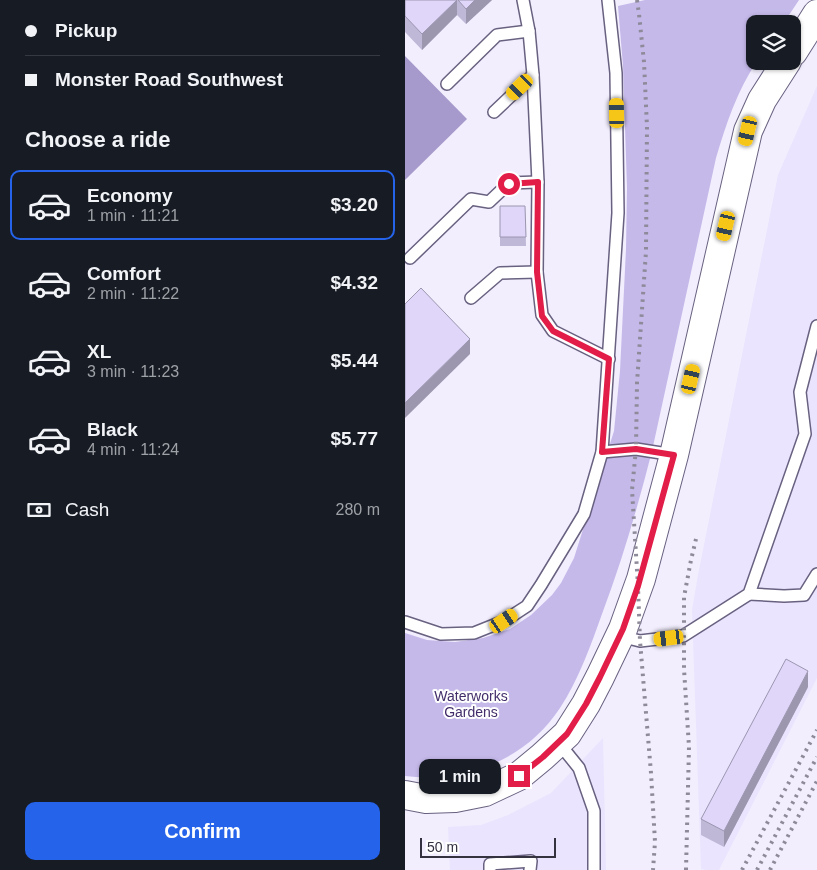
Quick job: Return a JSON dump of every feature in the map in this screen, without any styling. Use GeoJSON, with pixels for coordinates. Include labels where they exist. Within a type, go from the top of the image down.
{"type":"FeatureCollection","features":[{"type":"Feature","properties":{"kind":"street"},"geometry":{"type":"LineString","coordinates":[[801,39],[817,14]]}},
{"type":"Feature","properties":{"kind":"street"},"geometry":{"type":"LineString","coordinates":[[405,796],[426,799],[455,798],[485,792],[519,776],[543,757],[567,734],[600,677],[620,636],[641,579],[674,455],[748,131],[762,100],[781,70]]}},
{"type":"Feature","properties":{"kind":"lane"},"geometry":{"type":"LineString","coordinates":[[523,0],[529,31],[533,75],[538,182],[537,272],[542,316],[553,331],[609,359]]}},
{"type":"Feature","properties":{"kind":"lane"},"geometry":{"type":"LineString","coordinates":[[405,622],[441,634],[474,633],[504,621],[527,606],[584,514],[602,452],[618,213],[616,73],[608,0]]}},
{"type":"Feature","properties":{"kind":"lane"},"geometry":{"type":"LineString","coordinates":[[447,84],[497,35],[529,31]]}},
{"type":"Feature","properties":{"kind":"lane"},"geometry":{"type":"LineString","coordinates":[[494,112],[533,75]]}},
{"type":"Feature","properties":{"kind":"lane"},"geometry":{"type":"LineString","coordinates":[[409,258],[471,199],[489,202],[509,184],[538,182]]}},
{"type":"Feature","properties":{"kind":"lane"},"geometry":{"type":"LineString","coordinates":[[471,298],[500,272],[537,272]]}},
{"type":"Feature","properties":{"kind":"lane"},"geometry":{"type":"LineString","coordinates":[[749,594],[805,434],[800,392],[817,326]]}},
{"type":"Feature","properties":{"kind":"lane"},"geometry":{"type":"LineString","coordinates":[[805,434],[817,437]]}},
{"type":"Feature","properties":{"kind":"lane"},"geometry":{"type":"LineString","coordinates":[[602,452],[636,449],[674,455]]}},
{"type":"Feature","properties":{"kind":"lane"},"geometry":{"type":"LineString","coordinates":[[620,636],[640,641],[683,636],[749,594],[804,595],[817,574]]}},
{"type":"Feature","properties":{"kind":"lane"},"geometry":{"type":"LineString","coordinates":[[557,742],[579,768],[594,811],[594,870]]}},
{"type":"Feature","properties":{"kind":"lane"},"geometry":{"type":"LineString","coordinates":[[490,870],[490,864],[531,861],[531,870]]}},
{"type":"Feature","properties":{"kind":"shaded area"},"geometry":{"type":"Polygon","coordinates":[[[405,56],[467,119],[405,180],[405,56]]]}},
{"type":"Feature","properties":{"kind":"shaded area"},"geometry":{"type":"Polygon","coordinates":[[[817,86],[817,678],[719,870],[706,870],[701,869],[692,610],[778,175],[817,86]]]}},
{"type":"Feature","properties":{"kind":"shaded area"},"geometry":{"type":"Polygon","coordinates":[[[603,738],[606,870],[450,870],[448,827],[481,825],[508,815],[551,793],[603,738]]]}},
{"type":"Feature","properties":{"kind":"green space","name":"Waterworks Gardens"},"geometry":{"type":"Polygon","coordinates":[[[645,0],[799,0],[789,15],[746,15],[746,70],[751,70],[733,108],[716,158],[652,451],[641,492],[609,594],[589,650],[573,686],[560,708],[546,726],[530,742],[512,754],[493,764],[450,776],[405,776],[405,633],[427,640],[455,642],[483,638],[510,629],[531,615],[552,595],[561,583],[574,558],[614,431],[620,371],[627,188],[623,66],[618,6],[645,0]]]}},
{"type":"Feature","properties":{"kind":"building"},"geometry":{"type":"Polygon","coordinates":[[[405,0],[457,0],[422,34],[405,16],[405,0]]]}},
{"type":"Feature","properties":{"kind":"building"},"geometry":{"type":"Polygon","coordinates":[[[458,0],[475,0],[466,9],[458,0]]]}},
{"type":"Feature","properties":{"kind":"building"},"geometry":{"type":"Polygon","coordinates":[[[500,206],[525,206],[526,237],[500,237],[500,206]]]}},
{"type":"Feature","properties":{"kind":"building"},"geometry":{"type":"Polygon","coordinates":[[[421,288],[470,339],[405,403],[405,304],[421,288]]]}},
{"type":"Feature","properties":{"kind":"building"},"geometry":{"type":"Polygon","coordinates":[[[786,659],[808,671],[724,831],[701,819],[786,659]]]}},
{"type":"Feature","properties":{"kind":"railway"},"geometry":{"type":"LineString","coordinates":[[637,0],[644,62],[647,127],[646,251],[637,383],[636,449],[632,490],[640,641],[655,842],[653,870]]}},
{"type":"Feature","properties":{"kind":"railway"},"geometry":{"type":"LineString","coordinates":[[686,870],[689,747],[684,669],[684,597],[696,539]]}},
{"type":"Feature","properties":{"kind":"railway"},"geometry":{"type":"LineString","coordinates":[[742,870],[817,730]]}},
{"type":"Feature","properties":{"kind":"railway"},"geometry":{"type":"LineString","coordinates":[[757,870],[817,757]]}},
{"type":"Feature","properties":{"kind":"railway"},"geometry":{"type":"LineString","coordinates":[[770,870],[817,781]]}},
{"type":"Feature","properties":{"kind":"route"},"geometry":{"type":"LineString","coordinates":[[509,184],[538,182],[537,272],[542,316],[553,331],[609,359],[602,452],[636,449],[674,455],[638,586],[623,629],[600,677],[567,734],[543,757],[519,776]]}}]}
